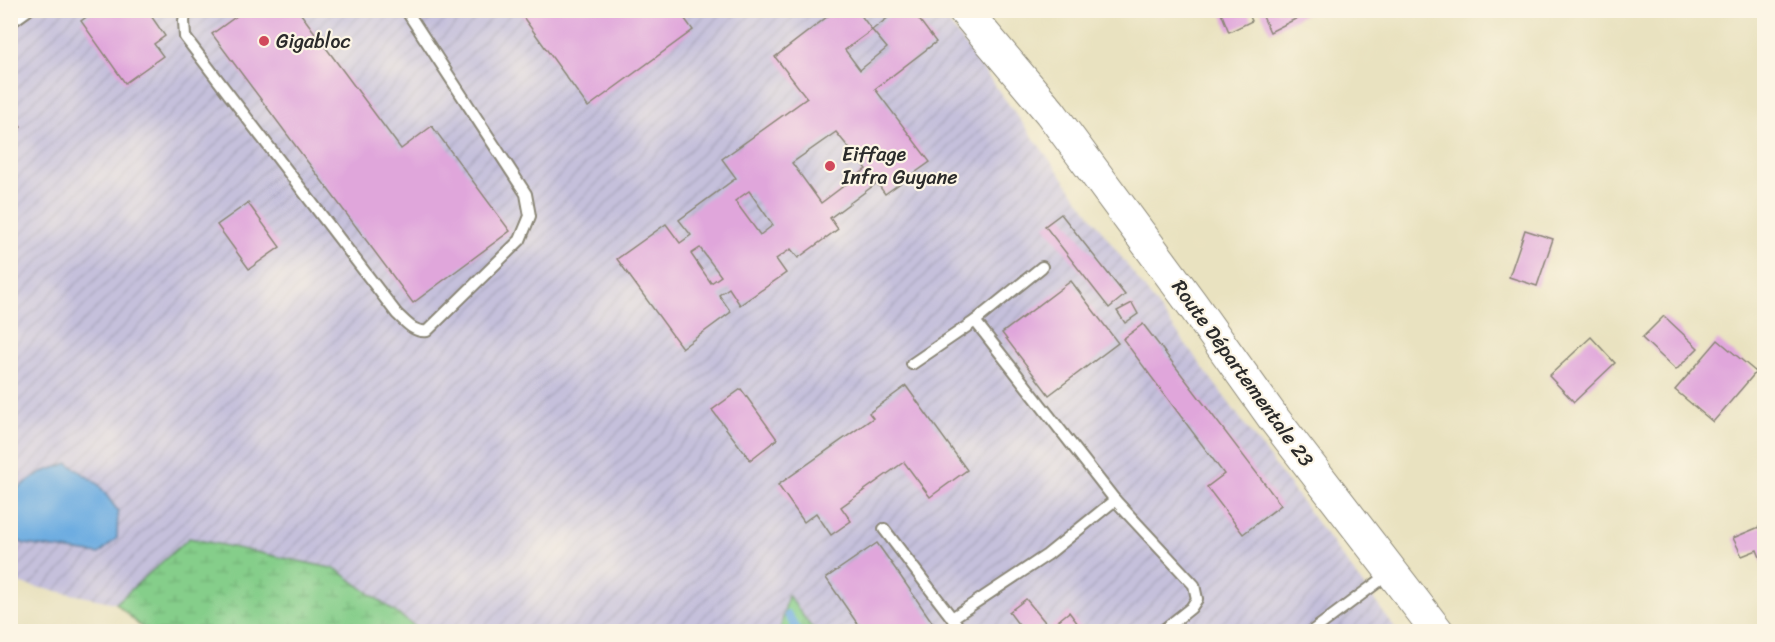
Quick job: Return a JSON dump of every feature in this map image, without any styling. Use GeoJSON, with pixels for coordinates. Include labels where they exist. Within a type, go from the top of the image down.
{"type":"FeatureCollection","features":[{"type":"Feature","properties":{"kind":"main road"},"geometry":{"type":"LineString","coordinates":[[964,10],[1050,112]]}},
{"type":"Feature","properties":{"kind":"main road"},"geometry":{"type":"LineString","coordinates":[[989,10],[1050,112]]}},
{"type":"Feature","properties":{"kind":"main road","name":"Route Départementale 23"},"geometry":{"type":"LineString","coordinates":[[1050,112],[1274,419],[1438,632]]}},
{"type":"Feature","properties":{"kind":"lane"},"geometry":{"type":"LineString","coordinates":[[10,23],[28,10]]}},
{"type":"Feature","properties":{"kind":"lane"},"geometry":{"type":"LineString","coordinates":[[186,10],[185,37],[397,314],[412,328],[422,332],[428,331],[520,240],[530,216],[526,194],[406,10]]}},
{"type":"Feature","properties":{"kind":"lane"},"geometry":{"type":"LineString","coordinates":[[912,364],[975,321],[1042,267]]}},
{"type":"Feature","properties":{"kind":"lane"},"geometry":{"type":"LineString","coordinates":[[975,321],[1115,500],[1194,585],[1197,599],[1191,608],[1161,632]]}},
{"type":"Feature","properties":{"kind":"lane"},"geometry":{"type":"LineString","coordinates":[[952,618],[1047,555],[1115,500]]}},
{"type":"Feature","properties":{"kind":"lane"},"geometry":{"type":"LineString","coordinates":[[884,529],[962,632]]}},
{"type":"Feature","properties":{"kind":"lane"},"geometry":{"type":"LineString","coordinates":[[1311,632],[1392,570]]}},
{"type":"Feature","properties":{"kind":"shaded area"},"geometry":{"type":"Polygon","coordinates":[[[10,11],[940,11],[1397,631],[814,631],[788,595],[780,631],[421,631],[336,569],[189,538],[116,603],[11,582],[10,11]]]}},
{"type":"Feature","properties":{"kind":"green space"},"geometry":{"type":"Polygon","coordinates":[[[189,538],[336,569],[421,631],[145,631],[116,603],[189,538]]]}},
{"type":"Feature","properties":{"kind":"green space"},"geometry":{"type":"Polygon","coordinates":[[[788,595],[814,631],[780,631],[788,595]]]}},
{"type":"Feature","properties":{"kind":"water"},"geometry":{"type":"Polygon","coordinates":[[[68,463],[99,485],[118,511],[117,538],[99,554],[25,544],[11,538],[11,493],[40,473],[68,463]]]}},
{"type":"Feature","properties":{"kind":"building"},"geometry":{"type":"Polygon","coordinates":[[[96,10],[147,10],[165,36],[154,44],[163,56],[125,83],[81,21],[96,10]]]}},
{"type":"Feature","properties":{"kind":"building"},"geometry":{"type":"Polygon","coordinates":[[[245,10],[298,10],[401,149],[432,126],[510,231],[413,303],[212,34],[245,10]]]}},
{"type":"Feature","properties":{"kind":"building"},"geometry":{"type":"Polygon","coordinates":[[[518,10],[688,10],[682,15],[693,30],[588,107],[518,10]]]}},
{"type":"Feature","properties":{"kind":"building"},"geometry":{"type":"Polygon","coordinates":[[[836,10],[857,10],[872,30],[898,10],[912,10],[936,42],[875,89],[930,162],[885,194],[877,183],[830,218],[838,229],[798,258],[791,249],[776,259],[786,273],[740,305],[729,288],[719,295],[731,312],[682,348],[617,259],[666,224],[680,243],[691,235],[679,220],[736,178],[722,159],[807,98],[775,57],[836,10]],[[872,30],[845,50],[860,70],[887,48],[872,30]],[[836,132],[792,163],[821,203],[866,169],[836,132]],[[749,191],[735,201],[760,235],[773,225],[749,191]],[[700,248],[691,254],[711,283],[721,276],[700,248]]]}},
{"type":"Feature","properties":{"kind":"building"},"geometry":{"type":"Polygon","coordinates":[[[1220,10],[1247,10],[1252,21],[1229,32],[1220,10]]]}},
{"type":"Feature","properties":{"kind":"building"},"geometry":{"type":"Polygon","coordinates":[[[1260,10],[1313,10],[1270,32],[1260,10]]]}},
{"type":"Feature","properties":{"kind":"building"},"geometry":{"type":"Polygon","coordinates":[[[10,113],[21,127],[10,135],[10,113]]]}},
{"type":"Feature","properties":{"kind":"building"},"geometry":{"type":"Polygon","coordinates":[[[248,203],[280,247],[249,269],[217,225],[248,203]]]}},
{"type":"Feature","properties":{"kind":"building"},"geometry":{"type":"Polygon","coordinates":[[[1061,214],[1125,295],[1109,308],[1045,226],[1061,214]]]}},
{"type":"Feature","properties":{"kind":"building"},"geometry":{"type":"Polygon","coordinates":[[[1525,230],[1553,239],[1537,286],[1509,277],[1525,230]]]}},
{"type":"Feature","properties":{"kind":"building"},"geometry":{"type":"Polygon","coordinates":[[[1071,281],[1118,343],[1049,395],[1002,333],[1071,281]]]}},
{"type":"Feature","properties":{"kind":"building"},"geometry":{"type":"Polygon","coordinates":[[[1132,303],[1138,314],[1125,323],[1117,311],[1132,303]]]}},
{"type":"Feature","properties":{"kind":"building"},"geometry":{"type":"Polygon","coordinates":[[[1664,316],[1698,348],[1676,370],[1642,338],[1664,316]]]}},
{"type":"Feature","properties":{"kind":"building"},"geometry":{"type":"Polygon","coordinates":[[[1143,324],[1281,505],[1243,534],[1207,487],[1224,474],[1123,339],[1143,324]]]}},
{"type":"Feature","properties":{"kind":"building"},"geometry":{"type":"Polygon","coordinates":[[[1591,337],[1615,363],[1574,402],[1549,376],[1591,337]]]}},
{"type":"Feature","properties":{"kind":"building"},"geometry":{"type":"Polygon","coordinates":[[[1718,340],[1756,372],[1713,422],[1675,390],[1718,340]]]}},
{"type":"Feature","properties":{"kind":"building"},"geometry":{"type":"Polygon","coordinates":[[[906,386],[967,470],[930,497],[904,462],[841,507],[851,521],[831,535],[816,513],[804,522],[778,485],[873,418],[869,413],[906,386]]]}},
{"type":"Feature","properties":{"kind":"building"},"geometry":{"type":"Polygon","coordinates":[[[741,389],[777,439],[750,460],[712,410],[741,389]]]}},
{"type":"Feature","properties":{"kind":"building"},"geometry":{"type":"Polygon","coordinates":[[[1764,525],[1764,567],[1757,550],[1742,556],[1733,538],[1764,525]]]}},
{"type":"Feature","properties":{"kind":"building"},"geometry":{"type":"Polygon","coordinates":[[[877,543],[939,632],[863,632],[826,578],[877,543]]]}},
{"type":"Feature","properties":{"kind":"building"},"geometry":{"type":"Polygon","coordinates":[[[1026,599],[1045,622],[1033,632],[1024,632],[1009,612],[1026,599]]]}},
{"type":"Feature","properties":{"kind":"building"},"geometry":{"type":"Polygon","coordinates":[[[1069,612],[1084,632],[1044,632],[1069,612]]]}},
{"type":"Feature","properties":{"kind":"waterway"},"geometry":{"type":"LineString","coordinates":[[788,615],[799,632]]}},
{"type":"Feature","properties":{"kind":"place","name":"Gigabloc"},"geometry":{"type":"Point","coordinates":[264,41]}},
{"type":"Feature","properties":{"kind":"place","name":"Eiffage Infra Guyane"},"geometry":{"type":"Point","coordinates":[830,166]}}]}
